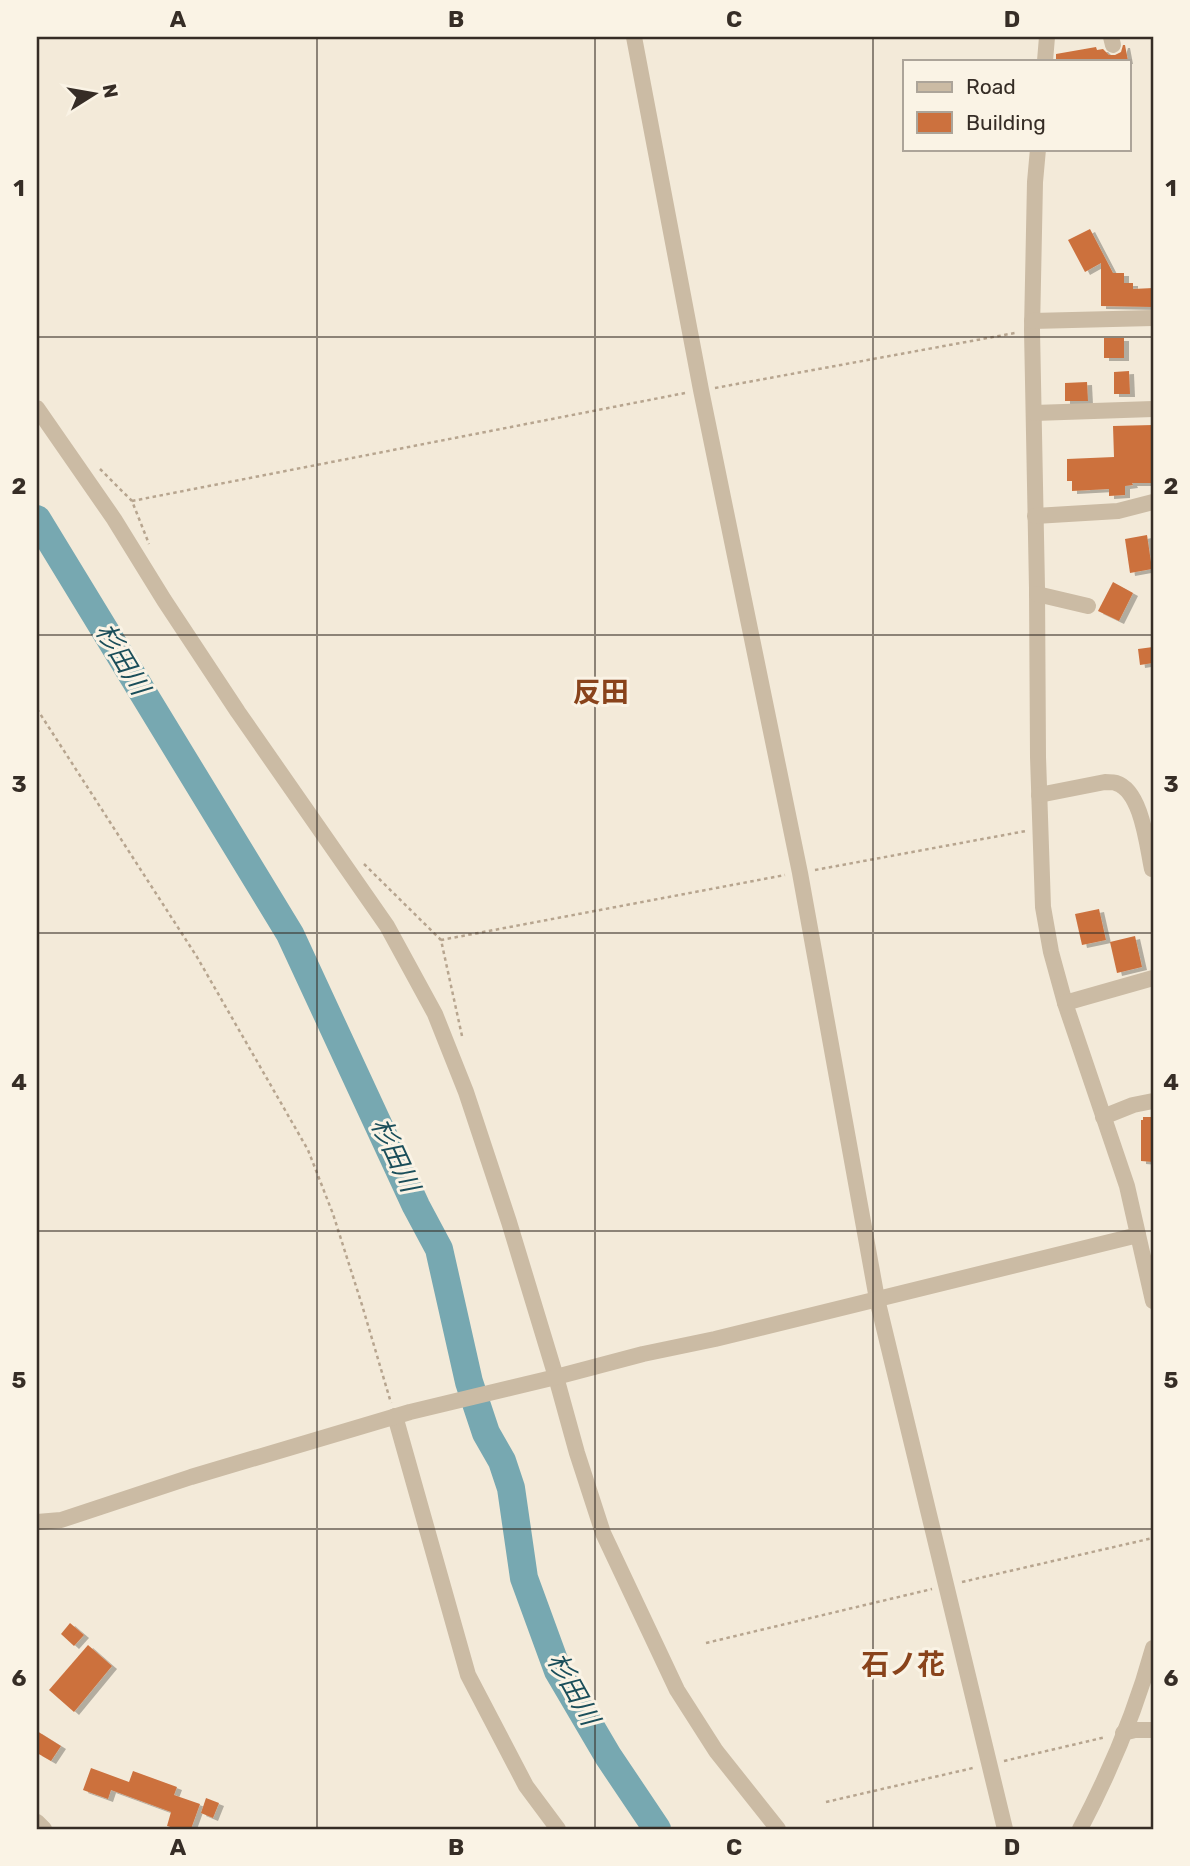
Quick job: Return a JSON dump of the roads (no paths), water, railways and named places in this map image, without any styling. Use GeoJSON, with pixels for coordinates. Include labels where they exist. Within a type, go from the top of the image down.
{"type":"FeatureCollection","features":[{"type":"Feature","properties":{"kind":"street"},"geometry":{"type":"LineString","coordinates":[[635,37],[701,390],[800,873],[877,1299],[1005,1829]]}},
{"type":"Feature","properties":{"kind":"street"},"geometry":{"type":"LineString","coordinates":[[1045,60],[1047,37]]}},
{"type":"Feature","properties":{"kind":"street"},"geometry":{"type":"LineString","coordinates":[[1038,150],[1032,325],[1039,828],[1043,907],[1065,1003],[1145,1247],[1153,1301]]}},
{"type":"Feature","properties":{"kind":"street"},"geometry":{"type":"LineString","coordinates":[[1032,325],[1153,318]]}},
{"type":"Feature","properties":{"kind":"street"},"geometry":{"type":"LineString","coordinates":[[37,408],[114,519],[238,712],[387,926],[435,1014],[471,1105],[509,1222],[549,1379],[603,1533],[677,1690],[716,1751],[778,1829]]}},
{"type":"Feature","properties":{"kind":"street"},"geometry":{"type":"LineString","coordinates":[[1034,413],[1153,409]]}},
{"type":"Feature","properties":{"kind":"street"},"geometry":{"type":"LineString","coordinates":[[1035,516],[1118,511],[1153,502]]}},
{"type":"Feature","properties":{"kind":"street"},"geometry":{"type":"LineString","coordinates":[[1037,594],[1088,606]]}},
{"type":"Feature","properties":{"kind":"street"},"geometry":{"type":"LineString","coordinates":[[1039,795],[1105,782],[1123,787],[1139,811],[1152,869]]}},
{"type":"Feature","properties":{"kind":"street"},"geometry":{"type":"LineString","coordinates":[[1065,1003],[1153,978]]}},
{"type":"Feature","properties":{"kind":"street"},"geometry":{"type":"LineString","coordinates":[[1103,1117],[1133,1105],[1153,1101]]}},
{"type":"Feature","properties":{"kind":"street"},"geometry":{"type":"LineString","coordinates":[[37,1522],[61,1520],[191,1477],[402,1414],[643,1354],[877,1299],[1145,1247]]}},
{"type":"Feature","properties":{"kind":"street"},"geometry":{"type":"LineString","coordinates":[[402,1414],[468,1675],[526,1786],[558,1829]]}},
{"type":"Feature","properties":{"kind":"street"},"geometry":{"type":"LineString","coordinates":[[1080,1829],[1143,1685],[1153,1648]]}},
{"type":"Feature","properties":{"kind":"street"},"geometry":{"type":"LineString","coordinates":[[1123,1733],[1153,1730]]}},
{"type":"Feature","properties":{"kind":"street"},"geometry":{"type":"LineString","coordinates":[[37,1822],[44,1829]]}},
{"type":"Feature","properties":{"kind":"waterway","name":"杉田川"},"geometry":{"type":"LineString","coordinates":[[37,519],[290,934],[416,1206],[439,1249],[469,1382],[486,1433],[502,1461],[511,1488],[524,1578],[558,1671],[608,1756],[657,1829]]}},
{"type":"Feature","properties":{"kind":"district","name":"反田"},"geometry":{"type":"Point","coordinates":[601,692]}},
{"type":"Feature","properties":{"kind":"district","name":"石ノ花"},"geometry":{"type":"Point","coordinates":[903,1664]}}]}
